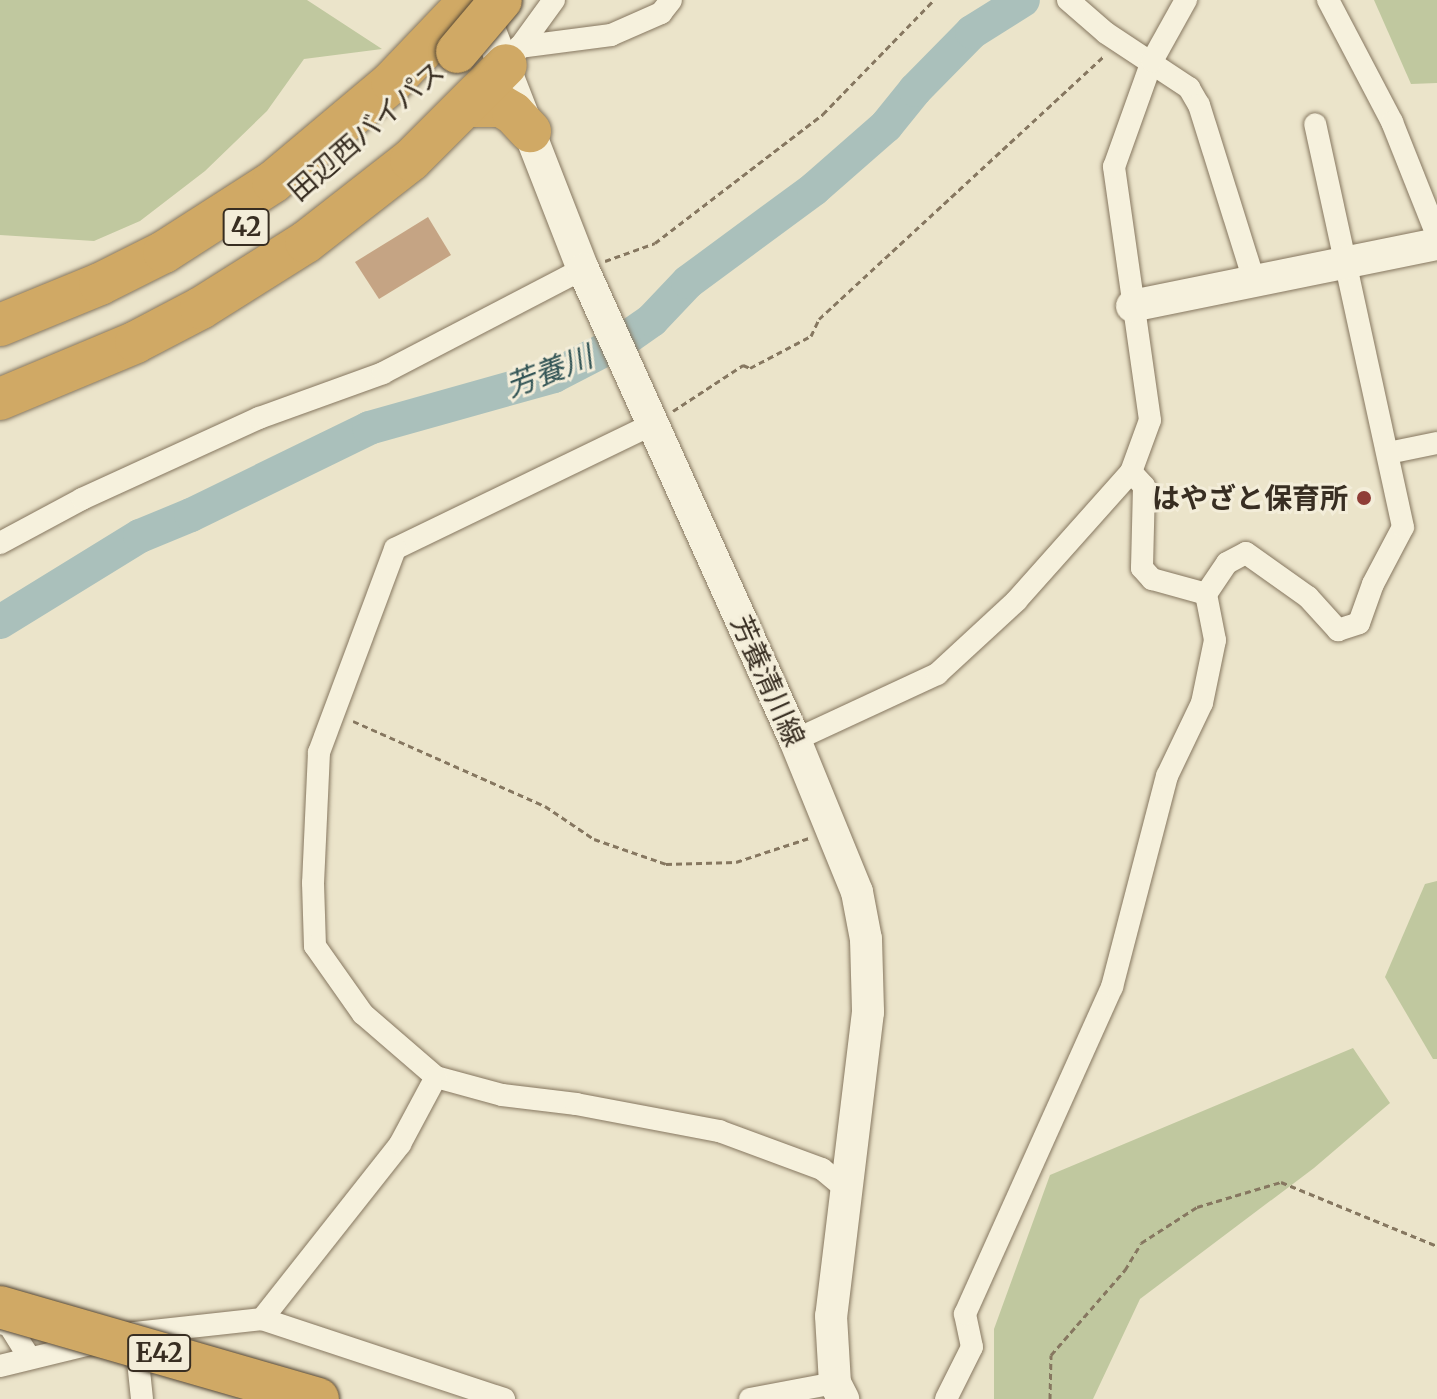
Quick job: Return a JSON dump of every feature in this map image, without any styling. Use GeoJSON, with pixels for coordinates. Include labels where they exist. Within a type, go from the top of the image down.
{"type":"FeatureCollection","features":[{"type":"Feature","properties":{"kind":"highway"},"geometry":{"type":"LineString","coordinates":[[0,325],[100,284],[164,252],[273,182],[392,82],[470,0]]}},
{"type":"Feature","properties":{"kind":"highway","name":"田辺西バイパス"},"geometry":{"type":"LineString","coordinates":[[0,348],[105,306],[166,276],[282,204],[395,113],[457,52],[501,0]]}},
{"type":"Feature","properties":{"kind":"highway"},"geometry":{"type":"LineString","coordinates":[[0,399],[136,342],[254,276],[360,202],[411,160],[467,106],[512,56]]}},
{"type":"Feature","properties":{"kind":"highway"},"geometry":{"type":"LineString","coordinates":[[467,106],[501,106],[513,113],[530,131]]}},
{"type":"Feature","properties":{"kind":"highway","name":"E42"},"geometry":{"type":"LineString","coordinates":[[0,1307],[318,1399]]}},
{"type":"Feature","properties":{"kind":"main road","name":"芳養清川線"},"geometry":{"type":"LineString","coordinates":[[478,0],[512,56],[530,131],[586,275],[647,417],[795,740],[857,892],[866,953],[868,1012],[831,1316],[839,1391]]}},
{"type":"Feature","properties":{"kind":"main road"},"geometry":{"type":"LineString","coordinates":[[1132,306],[1437,244]]}},
{"type":"Feature","properties":{"kind":"street"},"geometry":{"type":"LineString","coordinates":[[512,56],[554,0]]}},
{"type":"Feature","properties":{"kind":"street"},"geometry":{"type":"LineString","coordinates":[[512,56],[611,35],[661,13],[671,0]]}},
{"type":"Feature","properties":{"kind":"street"},"geometry":{"type":"LineString","coordinates":[[1068,0],[1113,37],[1189,88],[1199,105],[1254,281]]}},
{"type":"Feature","properties":{"kind":"street"},"geometry":{"type":"LineString","coordinates":[[795,740],[937,674],[1016,601],[1131,472],[1150,420],[1114,167],[1152,61],[1186,0]]}},
{"type":"Feature","properties":{"kind":"street"},"geometry":{"type":"LineString","coordinates":[[1328,0],[1392,122],[1437,235]]}},
{"type":"Feature","properties":{"kind":"street"},"geometry":{"type":"LineString","coordinates":[[946,1399],[972,1347],[965,1314],[1112,987],[1167,776],[1202,703],[1215,640],[1206,594],[1227,563],[1246,553],[1308,597],[1338,630],[1359,623],[1373,584],[1403,527],[1315,125]]}},
{"type":"Feature","properties":{"kind":"street"},"geometry":{"type":"LineString","coordinates":[[0,543],[82,499],[259,418],[383,373],[586,275]]}},
{"type":"Feature","properties":{"kind":"street"},"geometry":{"type":"LineString","coordinates":[[647,417],[395,549],[319,752],[313,883],[315,946],[363,1014],[436,1077],[502,1095],[576,1104],[625,1116],[719,1131],[822,1169],[846,1189]]}},
{"type":"Feature","properties":{"kind":"street"},"geometry":{"type":"LineString","coordinates":[[1388,453],[1437,443]]}},
{"type":"Feature","properties":{"kind":"street"},"geometry":{"type":"LineString","coordinates":[[1131,472],[1144,486],[1142,568],[1152,579],[1206,594]]}},
{"type":"Feature","properties":{"kind":"street"},"geometry":{"type":"LineString","coordinates":[[262,1319],[400,1144],[436,1077]]}},
{"type":"Feature","properties":{"kind":"street"},"geometry":{"type":"LineString","coordinates":[[0,1366],[135,1333],[262,1319],[504,1399]]}},
{"type":"Feature","properties":{"kind":"street"},"geometry":{"type":"LineString","coordinates":[[0,1323],[9,1325],[30,1358]]}},
{"type":"Feature","properties":{"kind":"street"},"geometry":{"type":"LineString","coordinates":[[135,1333],[142,1399]]}},
{"type":"Feature","properties":{"kind":"street"},"geometry":{"type":"LineString","coordinates":[[750,1399],[839,1391]]}},
{"type":"Feature","properties":{"kind":"path"},"geometry":{"type":"LineString","coordinates":[[586,275],[655,243],[823,114],[934,0]]}},
{"type":"Feature","properties":{"kind":"path"},"geometry":{"type":"LineString","coordinates":[[647,417],[743,365],[750,368],[811,336],[819,319],[1113,37]]}},
{"type":"Feature","properties":{"kind":"path"},"geometry":{"type":"LineString","coordinates":[[334,713],[545,806],[594,839],[666,864],[736,862],[832,830]]}},
{"type":"Feature","properties":{"kind":"path"},"geometry":{"type":"LineString","coordinates":[[1050,1399],[1051,1355],[1125,1270],[1141,1243],[1197,1207],[1281,1182],[1437,1246]]}},
{"type":"Feature","properties":{"kind":"green space"},"geometry":{"type":"Polygon","coordinates":[[[0,0],[307,0],[382,49],[304,59],[267,111],[205,171],[140,221],[94,241],[0,235],[0,0]]]}},
{"type":"Feature","properties":{"kind":"green space"},"geometry":{"type":"Polygon","coordinates":[[[1374,0],[1437,0],[1437,83],[1411,84],[1374,0]]]}},
{"type":"Feature","properties":{"kind":"green space"},"geometry":{"type":"Polygon","coordinates":[[[1437,881],[1437,1059],[1433,1059],[1385,977],[1425,884],[1437,881]]]}},
{"type":"Feature","properties":{"kind":"green space"},"geometry":{"type":"Polygon","coordinates":[[[1353,1048],[1390,1103],[1314,1168],[1140,1299],[1093,1399],[994,1399],[994,1329],[1050,1175],[1353,1048]]]}},
{"type":"Feature","properties":{"kind":"building"},"geometry":{"type":"Polygon","coordinates":[[[428,217],[451,255],[379,299],[355,262],[428,217]]]}},
{"type":"Feature","properties":{"kind":"waterway","name":"芳養川"},"geometry":{"type":"LineString","coordinates":[[0,622],[140,536],[191,515],[369,428],[554,376],[625,339],[652,320],[688,282],[814,189],[886,126],[915,90],[972,32],[1023,0]]}},
{"type":"Feature","properties":{"kind":"place","name":"はやざと保育所"},"geometry":{"type":"Point","coordinates":[1364,498]}}]}
